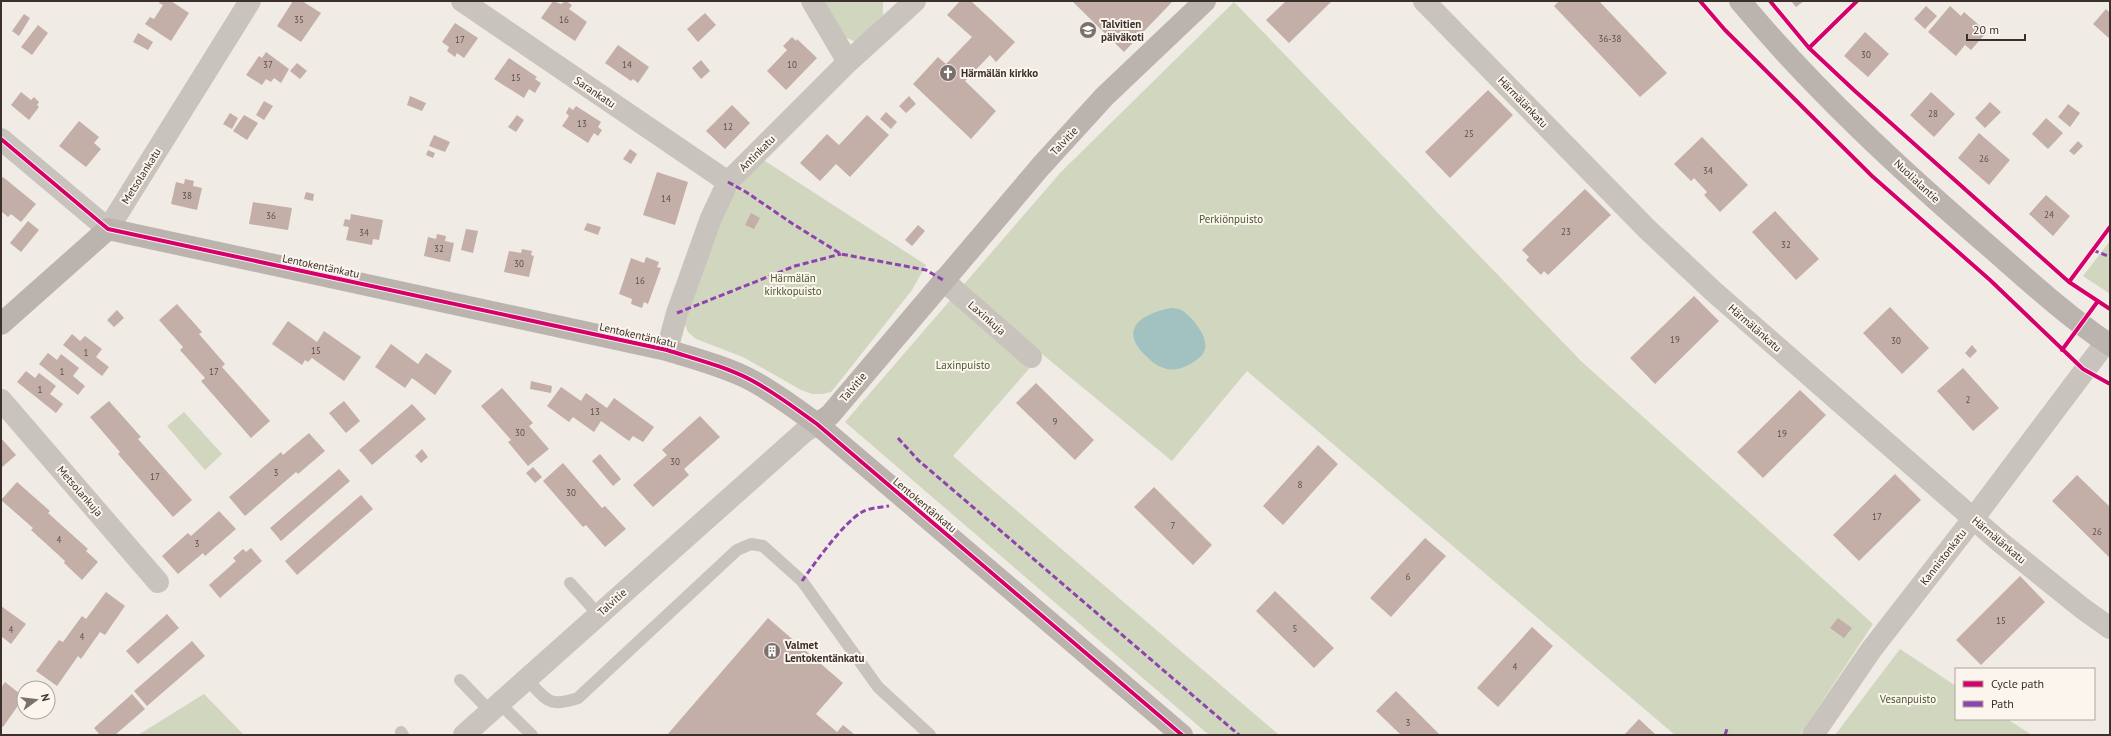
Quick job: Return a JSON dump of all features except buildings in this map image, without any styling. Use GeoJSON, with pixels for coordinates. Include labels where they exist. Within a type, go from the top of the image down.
{"type":"FeatureCollection","features":[{"type":"Feature","properties":{"kind":"street","name":"Metsolankatu"},"geometry":{"type":"LineString","coordinates":[[1,324],[108,229],[250,1]]}},
{"type":"Feature","properties":{"kind":"street","name":"Sarankatu"},"geometry":{"type":"LineString","coordinates":[[462,1],[728,182]]}},
{"type":"Feature","properties":{"kind":"street"},"geometry":{"type":"LineString","coordinates":[[812,1],[848,62]]}},
{"type":"Feature","properties":{"kind":"street","name":"Talvitie"},"geometry":{"type":"LineString","coordinates":[[464,735],[804,432],[830,415],[1000,213],[1104,97],[1205,1]]}},
{"type":"Feature","properties":{"kind":"street","name":"Härmälänkatu"},"geometry":{"type":"LineString","coordinates":[[1424,1],[1647,229],[1713,291],[1973,518],[2082,608],[2110,628]]}},
{"type":"Feature","properties":{"kind":"street","name":"Nuolialantie"},"geometry":{"type":"LineString","coordinates":[[1740,1],[1795,65],[1960,221],[2081,325],[2108,343]]}},
{"type":"Feature","properties":{"kind":"street","name":"Antinkatu"},"geometry":{"type":"LineString","coordinates":[[667,350],[677,313],[711,218],[728,182],[848,62],[902,5]]}},
{"type":"Feature","properties":{"kind":"street","name":"Lentokentänkatu"},"geometry":{"type":"LineString","coordinates":[[1,139],[108,229],[667,350],[719,366],[750,380],[785,400],[817,424],[1182,735]]}},
{"type":"Feature","properties":{"kind":"street","name":"Laxinkuja"},"geometry":{"type":"LineString","coordinates":[[943,280],[1031,356]]}},
{"type":"Feature","properties":{"kind":"street","name":"Kannistonkatu"},"geometry":{"type":"LineString","coordinates":[[1813,735],[1871,650],[2108,343]]}},
{"type":"Feature","properties":{"kind":"street","name":"Metsolankuja"},"geometry":{"type":"LineString","coordinates":[[1,400],[158,582]]}},
{"type":"Feature","properties":{"kind":"lane"},"geometry":{"type":"LineString","coordinates":[[526,679],[548,701],[560,704],[578,698],[737,550],[751,544],[763,546],[802,581],[878,687],[930,735]]}},
{"type":"Feature","properties":{"kind":"lane"},"geometry":{"type":"LineString","coordinates":[[570,583],[599,615]]}},
{"type":"Feature","properties":{"kind":"lane"},"geometry":{"type":"LineString","coordinates":[[460,680],[532,735]]}},
{"type":"Feature","properties":{"kind":"green space"},"geometry":{"type":"Polygon","coordinates":[[[819,1],[883,1],[883,15],[856,42],[838,34],[819,1]]]}},
{"type":"Feature","properties":{"kind":"green space","name":"Perkiönpuisto"},"geometry":{"type":"Polygon","coordinates":[[[1234,2],[1581,361],[1873,624],[1800,735],[1675,735],[1247,371],[1172,461],[1042,354],[953,456],[1279,735],[1209,735],[845,422],[1061,172],[1234,2]]]}},
{"type":"Feature","properties":{"kind":"green space","name":"Härmälän kirkkopuisto"},"geometry":{"type":"Polygon","coordinates":[[[762,159],[926,265],[912,290],[831,392],[812,394],[801,390],[743,357],[696,339],[688,332],[684,322],[715,227],[736,191],[762,159]]]}},
{"type":"Feature","properties":{"kind":"green space"},"geometry":{"type":"Polygon","coordinates":[[[2110,241],[2110,294],[2083,276],[2110,241]]]}},
{"type":"Feature","properties":{"kind":"green space"},"geometry":{"type":"Polygon","coordinates":[[[184,412],[222,454],[205,470],[167,426],[184,412]]]}},
{"type":"Feature","properties":{"kind":"green space","name":"Vesanpuisto"},"geometry":{"type":"Polygon","coordinates":[[[1900,649],[1955,685],[1955,720],[2009,720],[2032,735],[1835,735],[1900,649]]]}},
{"type":"Feature","properties":{"kind":"green space"},"geometry":{"type":"Polygon","coordinates":[[[204,694],[244,735],[138,735],[204,694]]]}},
{"type":"Feature","properties":{"kind":"water"},"geometry":{"type":"Polygon","coordinates":[[[1171,308],[1182,310],[1193,320],[1202,333],[1205,340],[1205,346],[1204,353],[1199,358],[1184,367],[1170,370],[1157,365],[1144,354],[1137,344],[1134,336],[1134,329],[1144,318],[1161,310],[1171,308]]]}},
{"type":"Feature","properties":{"kind":"marked path"},"geometry":{"type":"LineString","coordinates":[[728,182],[746,192],[841,254],[926,270],[943,280]]}},
{"type":"Feature","properties":{"kind":"marked path"},"geometry":{"type":"LineString","coordinates":[[2093,250],[2110,257]]}},
{"type":"Feature","properties":{"kind":"marked path"},"geometry":{"type":"LineString","coordinates":[[677,313],[795,266],[841,254]]}},
{"type":"Feature","properties":{"kind":"marked path"},"geometry":{"type":"LineString","coordinates":[[898,438],[918,460],[1239,735]]}},
{"type":"Feature","properties":{"kind":"marked path"},"geometry":{"type":"LineString","coordinates":[[802,581],[838,534],[855,517],[868,510],[889,506]]}},
{"type":"Feature","properties":{"kind":"marked path"},"geometry":{"type":"LineString","coordinates":[[1725,735],[1727,729]]}},
{"type":"Feature","properties":{"kind":"cycle path"},"geometry":{"type":"LineString","coordinates":[[1700,1],[1725,30],[1872,176],[1990,280],[2083,369],[2110,384]]}},
{"type":"Feature","properties":{"kind":"cycle path"},"geometry":{"type":"LineString","coordinates":[[1770,1],[1809,48],[1856,92],[2069,282],[2110,309]]}},
{"type":"Feature","properties":{"kind":"cycle path"},"geometry":{"type":"LineString","coordinates":[[1809,48],[1857,1]]}},
{"type":"Feature","properties":{"kind":"cycle path"},"geometry":{"type":"LineString","coordinates":[[1,139],[108,229],[667,350],[720,367],[751,380],[793,406],[817,424],[1182,735]]}},
{"type":"Feature","properties":{"kind":"cycle path"},"geometry":{"type":"LineString","coordinates":[[2069,282],[2110,227]]}},
{"type":"Feature","properties":{"kind":"cycle path"},"geometry":{"type":"LineString","coordinates":[[2062,350],[2098,301]]}},
{"type":"Feature","properties":{"kind":"place","name":"Talvitien päiväkoti"},"geometry":{"type":"Point","coordinates":[1088,30]}},
{"type":"Feature","properties":{"kind":"place","name":"Härmälän kirkko"},"geometry":{"type":"Point","coordinates":[948,73]}},
{"type":"Feature","properties":{"kind":"place","name":"Valmet Lentokentänkatu"},"geometry":{"type":"Point","coordinates":[772,651]}},
{"type":"Feature","properties":{"kind":"park label","name":"Laxinpuisto"},"geometry":{"type":"Point","coordinates":[963,365]}}]}
